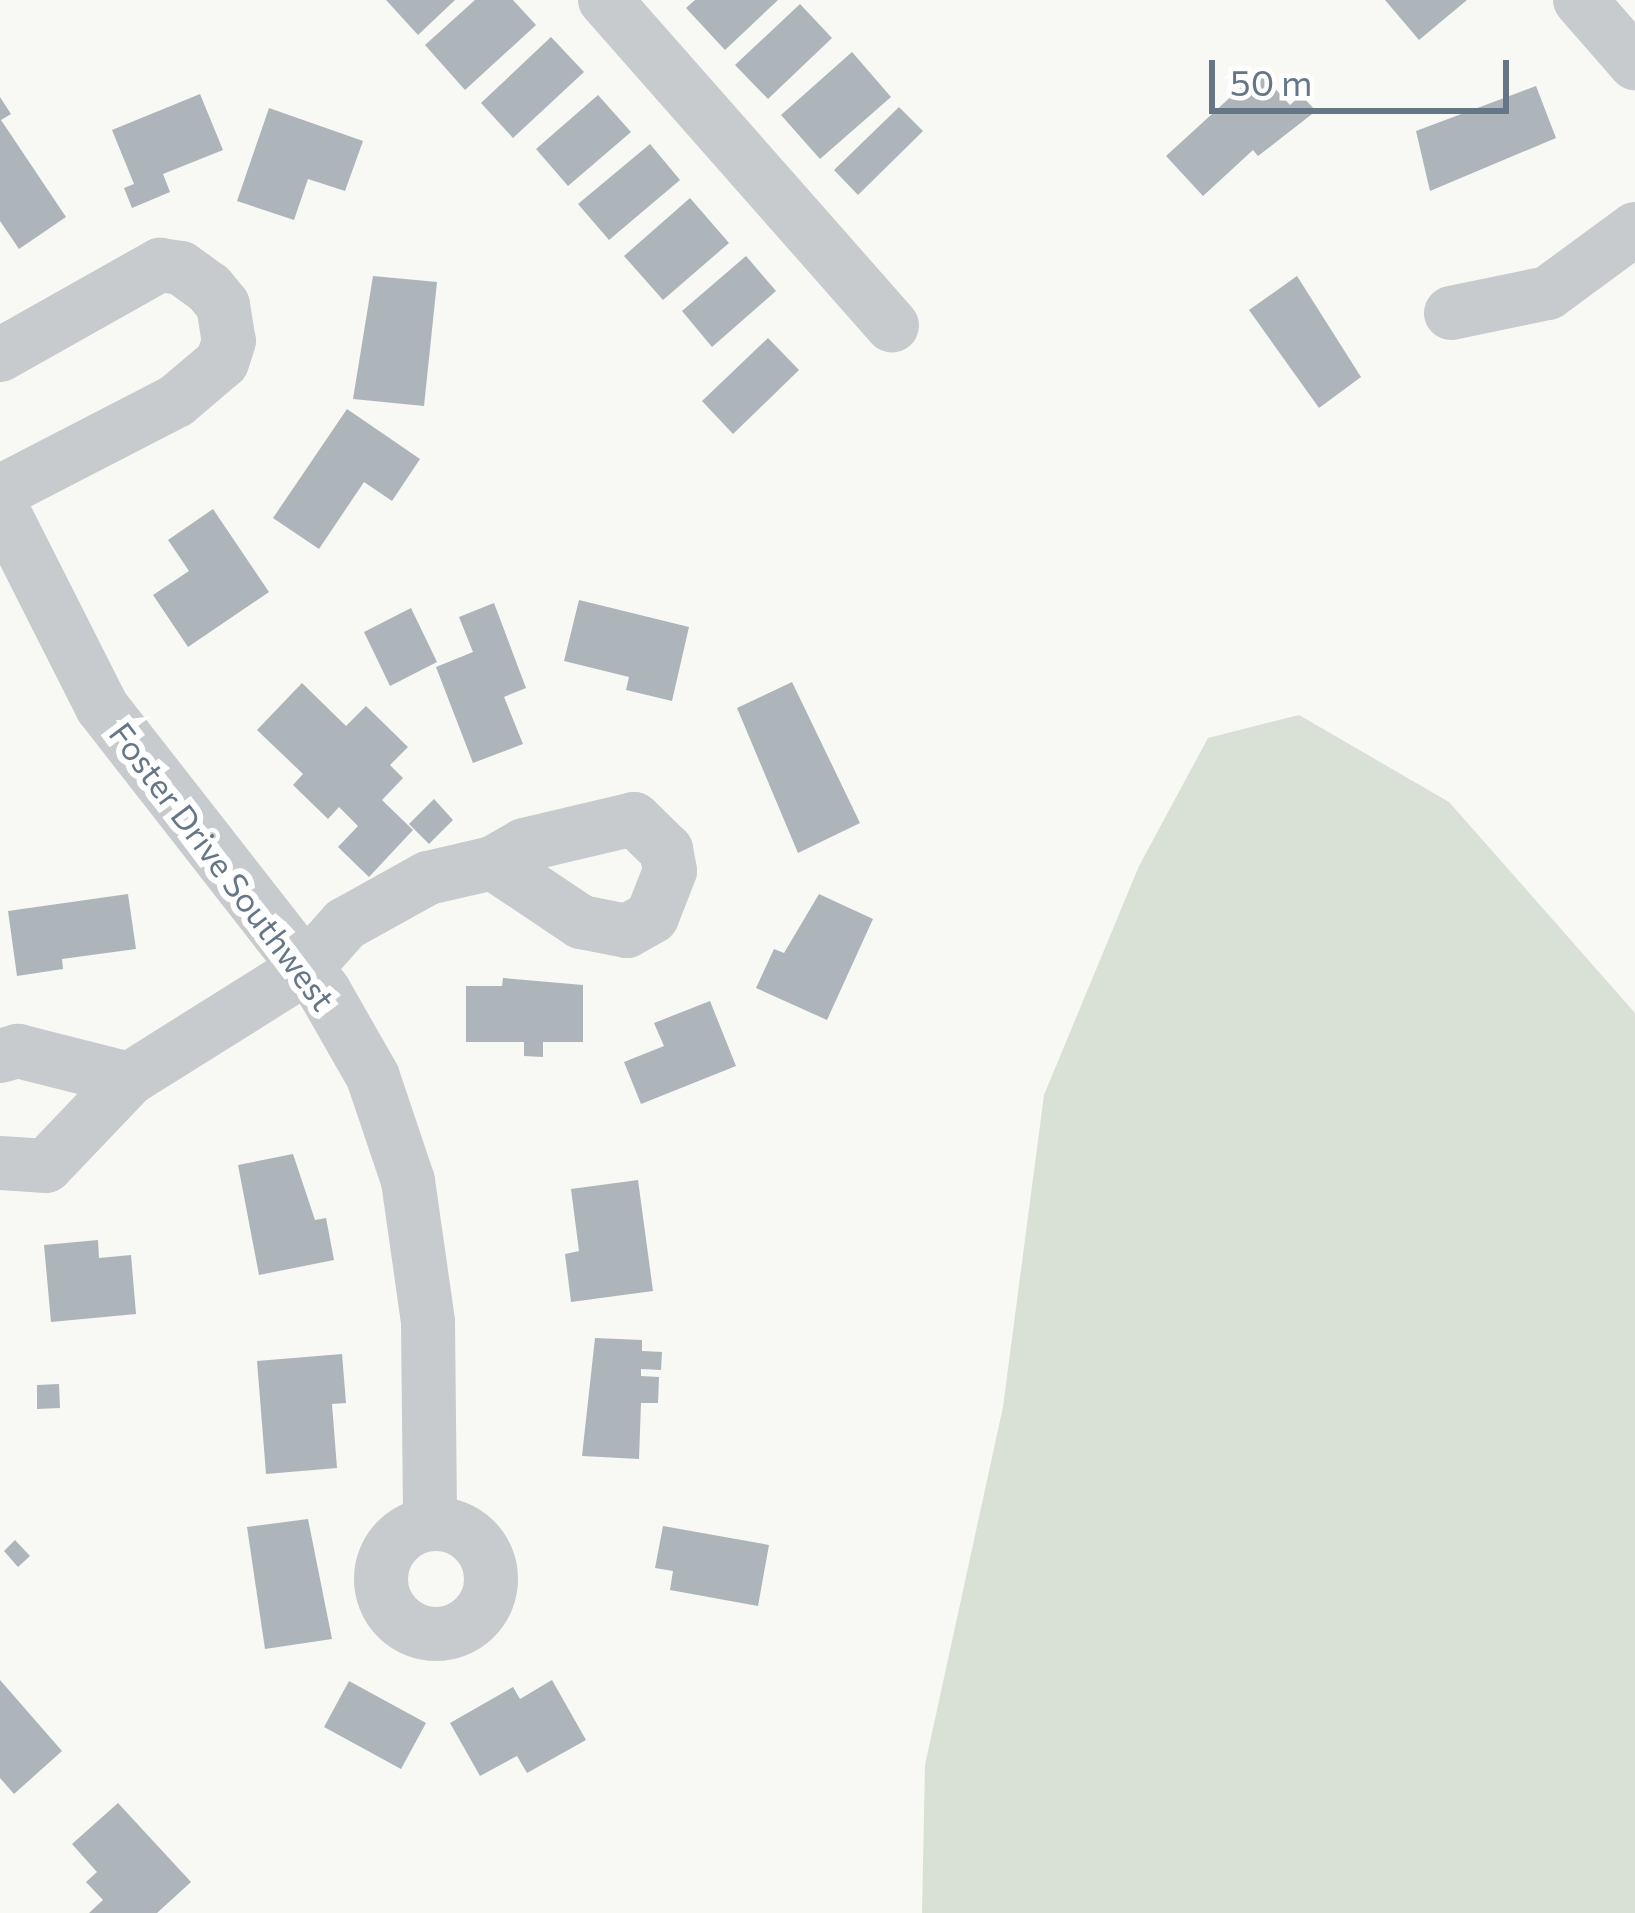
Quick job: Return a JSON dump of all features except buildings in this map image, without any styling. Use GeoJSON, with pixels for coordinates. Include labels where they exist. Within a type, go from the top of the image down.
{"type":"FeatureCollection","features":[{"type":"Feature","properties":{"kind":"street"},"geometry":{"type":"LineString","coordinates":[[605,0],[892,325]]}},
{"type":"Feature","properties":{"kind":"street"},"geometry":{"type":"LineString","coordinates":[[1580,0],[1635,63]]}},
{"type":"Feature","properties":{"kind":"street"},"geometry":{"type":"LineString","coordinates":[[1451,314],[1548,293],[1635,229]]}},
{"type":"Feature","properties":{"kind":"street"},"geometry":{"type":"LineString","coordinates":[[0,355],[160,265],[181,268],[209,289],[223,305],[229,341],[222,362],[176,401],[0,492]]}},
{"type":"Feature","properties":{"kind":"street","name":"Foster Drive Southwest"},"geometry":{"type":"LineString","coordinates":[[0,505],[102,707],[306,968],[373,1077],[408,1181],[428,1322],[430,1524]]}},
{"type":"Feature","properties":{"kind":"street"},"geometry":{"type":"LineString","coordinates":[[0,1162],[46,1166],[129,1079],[306,968],[345,924],[428,878],[493,863]]}},
{"type":"Feature","properties":{"kind":"street"},"geometry":{"type":"LineString","coordinates":[[0,1056],[18,1051],[129,1079]]}},
{"type":"Feature","properties":{"kind":"shaded area"},"geometry":{"type":"Polygon","coordinates":[[[1299,715],[1449,802],[1635,1013],[1635,1913],[922,1913],[925,1765],[1003,1407],[1044,1095],[1139,866],[1208,738],[1299,715]]]}}]}
